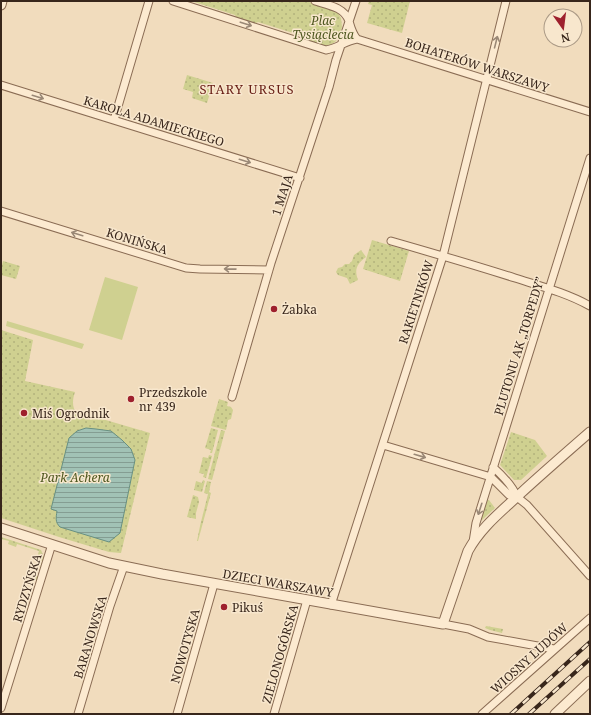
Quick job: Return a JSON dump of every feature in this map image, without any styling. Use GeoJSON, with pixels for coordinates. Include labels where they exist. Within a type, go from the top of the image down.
{"type":"FeatureCollection","features":[{"type":"Feature","properties":{"kind":"street"},"geometry":{"type":"LineString","coordinates":[[1,5],[2,1]]}},
{"type":"Feature","properties":{"kind":"street"},"geometry":{"type":"LineString","coordinates":[[114,120],[149,1]]}},
{"type":"Feature","properties":{"kind":"street"},"geometry":{"type":"LineString","coordinates":[[173,1],[326,50],[334,49],[347,42],[357,39],[353,34],[346,14],[340,9],[315,1]]}},
{"type":"Feature","properties":{"kind":"street","name":"1 MAJA"},"geometry":{"type":"LineString","coordinates":[[232,397],[269,270],[356,1]]}},
{"type":"Feature","properties":{"kind":"street","name":"RAKIETNIKÓW"},"geometry":{"type":"LineString","coordinates":[[331,604],[383,445],[442,256],[506,1]]}},
{"type":"Feature","properties":{"kind":"street","name":"BOHATERÓW WARSZAWY"},"geometry":{"type":"LineString","coordinates":[[357,39],[590,112]]}},
{"type":"Feature","properties":{"kind":"street","name":"KAROLA ADAMIECKIEGO"},"geometry":{"type":"LineString","coordinates":[[1,85],[300,178]]}},
{"type":"Feature","properties":{"kind":"street","name":"PLUTONU AK „TORPEDY”"},"geometry":{"type":"LineString","coordinates":[[442,624],[464,561],[472,543],[476,523],[490,476],[590,158]]}},
{"type":"Feature","properties":{"kind":"street","name":"KONIŃSKA"},"geometry":{"type":"LineString","coordinates":[[1,211],[186,268],[269,270]]}},
{"type":"Feature","properties":{"kind":"street"},"geometry":{"type":"LineString","coordinates":[[391,241],[549,289],[582,301],[590,306]]}},
{"type":"Feature","properties":{"kind":"street","name":"PLUTONU AK „TORPEDY”"},"geometry":{"type":"LineString","coordinates":[[472,543],[487,524],[590,432]]}},
{"type":"Feature","properties":{"kind":"street"},"geometry":{"type":"LineString","coordinates":[[383,445],[490,476],[509,495],[517,497]]}},
{"type":"Feature","properties":{"kind":"street"},"geometry":{"type":"LineString","coordinates":[[493,467],[501,473],[517,497],[527,505],[590,576]]}},
{"type":"Feature","properties":{"kind":"street","name":"DZIECI WARSZAWY"},"geometry":{"type":"LineString","coordinates":[[1,528],[109,563],[214,584],[442,624],[469,630],[488,637],[554,649]]}},
{"type":"Feature","properties":{"kind":"street","name":"RYDZYŃSKA"},"geometry":{"type":"LineString","coordinates":[[1,708],[52,544]]}},
{"type":"Feature","properties":{"kind":"street","name":"BARANOWSKA"},"geometry":{"type":"LineString","coordinates":[[78,714],[110,606],[124,566]]}},
{"type":"Feature","properties":{"kind":"street","name":"NOWOTYSKA"},"geometry":{"type":"LineString","coordinates":[[177,714],[214,584]]}},
{"type":"Feature","properties":{"kind":"street","name":"ZIELONOGÓRSKA"},"geometry":{"type":"LineString","coordinates":[[274,714],[307,600]]}},
{"type":"Feature","properties":{"kind":"street","name":"WIOSNY LUDÓW"},"geometry":{"type":"LineString","coordinates":[[482,714],[590,618]]}},
{"type":"Feature","properties":{"kind":"street"},"geometry":{"type":"LineString","coordinates":[[555,714],[590,681]]}},
{"type":"Feature","properties":{"kind":"green space","name":"Plac Tysiąclecia"},"geometry":{"type":"Polygon","coordinates":[[[191,1],[306,1],[332,9],[338,13],[341,18],[342,27],[339,37],[335,42],[324,46],[311,42],[309,38],[258,22],[254,24],[237,19],[235,15],[191,1]]]}},
{"type":"Feature","properties":{"kind":"green space"},"geometry":{"type":"Polygon","coordinates":[[[369,1],[410,1],[402,33],[367,23],[372,5],[368,4],[369,1]]]}},
{"type":"Feature","properties":{"kind":"green space"},"geometry":{"type":"Polygon","coordinates":[[[187,75],[213,83],[207,103],[192,98],[193,92],[183,89],[187,75]]]}},
{"type":"Feature","properties":{"kind":"green space"},"geometry":{"type":"Polygon","coordinates":[[[372,240],[409,251],[400,281],[363,269],[372,240]]]}},
{"type":"Feature","properties":{"kind":"green space"},"geometry":{"type":"Polygon","coordinates":[[[361,250],[366,257],[357,267],[356,273],[358,280],[350,284],[347,278],[338,275],[336,272],[338,268],[345,264],[349,264],[354,255],[361,250]]]}},
{"type":"Feature","properties":{"kind":"green space"},"geometry":{"type":"Polygon","coordinates":[[[3,261],[20,266],[16,279],[1,275],[3,261]]]}},
{"type":"Feature","properties":{"kind":"green space"},"geometry":{"type":"Polygon","coordinates":[[[105,277],[138,287],[122,340],[89,330],[105,277]]]}},
{"type":"Feature","properties":{"kind":"green space"},"geometry":{"type":"Polygon","coordinates":[[[7,321],[84,344],[82,349],[6,326],[7,321]]]}},
{"type":"Feature","properties":{"kind":"green space","name":"Park Achera"},"geometry":{"type":"Polygon","coordinates":[[[1,330],[33,340],[25,381],[75,392],[73,407],[77,413],[81,415],[92,416],[150,433],[121,553],[109,552],[1,518],[1,330]]]}},
{"type":"Feature","properties":{"kind":"green space"},"geometry":{"type":"Polygon","coordinates":[[[219,399],[228,402],[227,406],[231,407],[233,410],[231,419],[228,420],[226,430],[211,426],[219,399]]]}},
{"type":"Feature","properties":{"kind":"green space"},"geometry":{"type":"Polygon","coordinates":[[[211,428],[218,430],[212,453],[210,453],[211,450],[205,448],[211,428]]]}},
{"type":"Feature","properties":{"kind":"green space"},"geometry":{"type":"Polygon","coordinates":[[[221,430],[225,431],[212,480],[208,479],[221,430]]]}},
{"type":"Feature","properties":{"kind":"green space"},"geometry":{"type":"Polygon","coordinates":[[[511,432],[535,440],[547,456],[521,480],[514,480],[500,465],[511,432]]]}},
{"type":"Feature","properties":{"kind":"green space"},"geometry":{"type":"Polygon","coordinates":[[[209,455],[212,456],[206,478],[203,477],[204,474],[199,473],[203,457],[208,458],[209,455]]]}},
{"type":"Feature","properties":{"kind":"green space"},"geometry":{"type":"Polygon","coordinates":[[[203,480],[205,481],[202,492],[194,490],[196,481],[202,483],[203,480]]]}},
{"type":"Feature","properties":{"kind":"green space"},"geometry":{"type":"Polygon","coordinates":[[[207,481],[211,482],[209,492],[211,493],[197,541],[208,494],[204,493],[207,481]]]}},
{"type":"Feature","properties":{"kind":"green space"},"geometry":{"type":"Polygon","coordinates":[[[193,495],[198,497],[199,502],[196,519],[187,517],[193,495]]]}},
{"type":"Feature","properties":{"kind":"green space"},"geometry":{"type":"Polygon","coordinates":[[[486,500],[489,500],[495,508],[480,521],[486,500]]]}},
{"type":"Feature","properties":{"kind":"green space"},"geometry":{"type":"Polygon","coordinates":[[[1,537],[41,550],[44,557],[37,581],[34,577],[35,575],[38,576],[42,561],[39,560],[39,551],[17,544],[16,547],[8,544],[9,541],[1,539],[1,537]]]}},
{"type":"Feature","properties":{"kind":"green space"},"geometry":{"type":"Polygon","coordinates":[[[486,626],[503,629],[502,633],[485,628],[486,626]]]}},
{"type":"Feature","properties":{"kind":"shaded area"},"geometry":{"type":"Polygon","coordinates":[[[86,428],[111,431],[131,449],[135,460],[120,533],[109,542],[60,527],[56,518],[57,511],[51,509],[69,438],[77,431],[86,428]]]}},
{"type":"Feature","properties":{"kind":"railway"},"geometry":{"type":"LineString","coordinates":[[511,714],[590,642]]}},
{"type":"Feature","properties":{"kind":"railway"},"geometry":{"type":"LineString","coordinates":[[529,714],[590,659]]}},
{"type":"Feature","properties":{"kind":"place","name":"Żabka"},"geometry":{"type":"Point","coordinates":[274,309]}},
{"type":"Feature","properties":{"kind":"place","name":"Przedszkole nr 439"},"geometry":{"type":"Point","coordinates":[131,399]}},
{"type":"Feature","properties":{"kind":"place","name":"Miś Ogrodnik"},"geometry":{"type":"Point","coordinates":[24,413]}},
{"type":"Feature","properties":{"kind":"place","name":"Pikuś"},"geometry":{"type":"Point","coordinates":[224,607]}},
{"type":"Feature","properties":{"kind":"district","name":"STARY URSUS"},"geometry":{"type":"Point","coordinates":[247,89]}}]}
